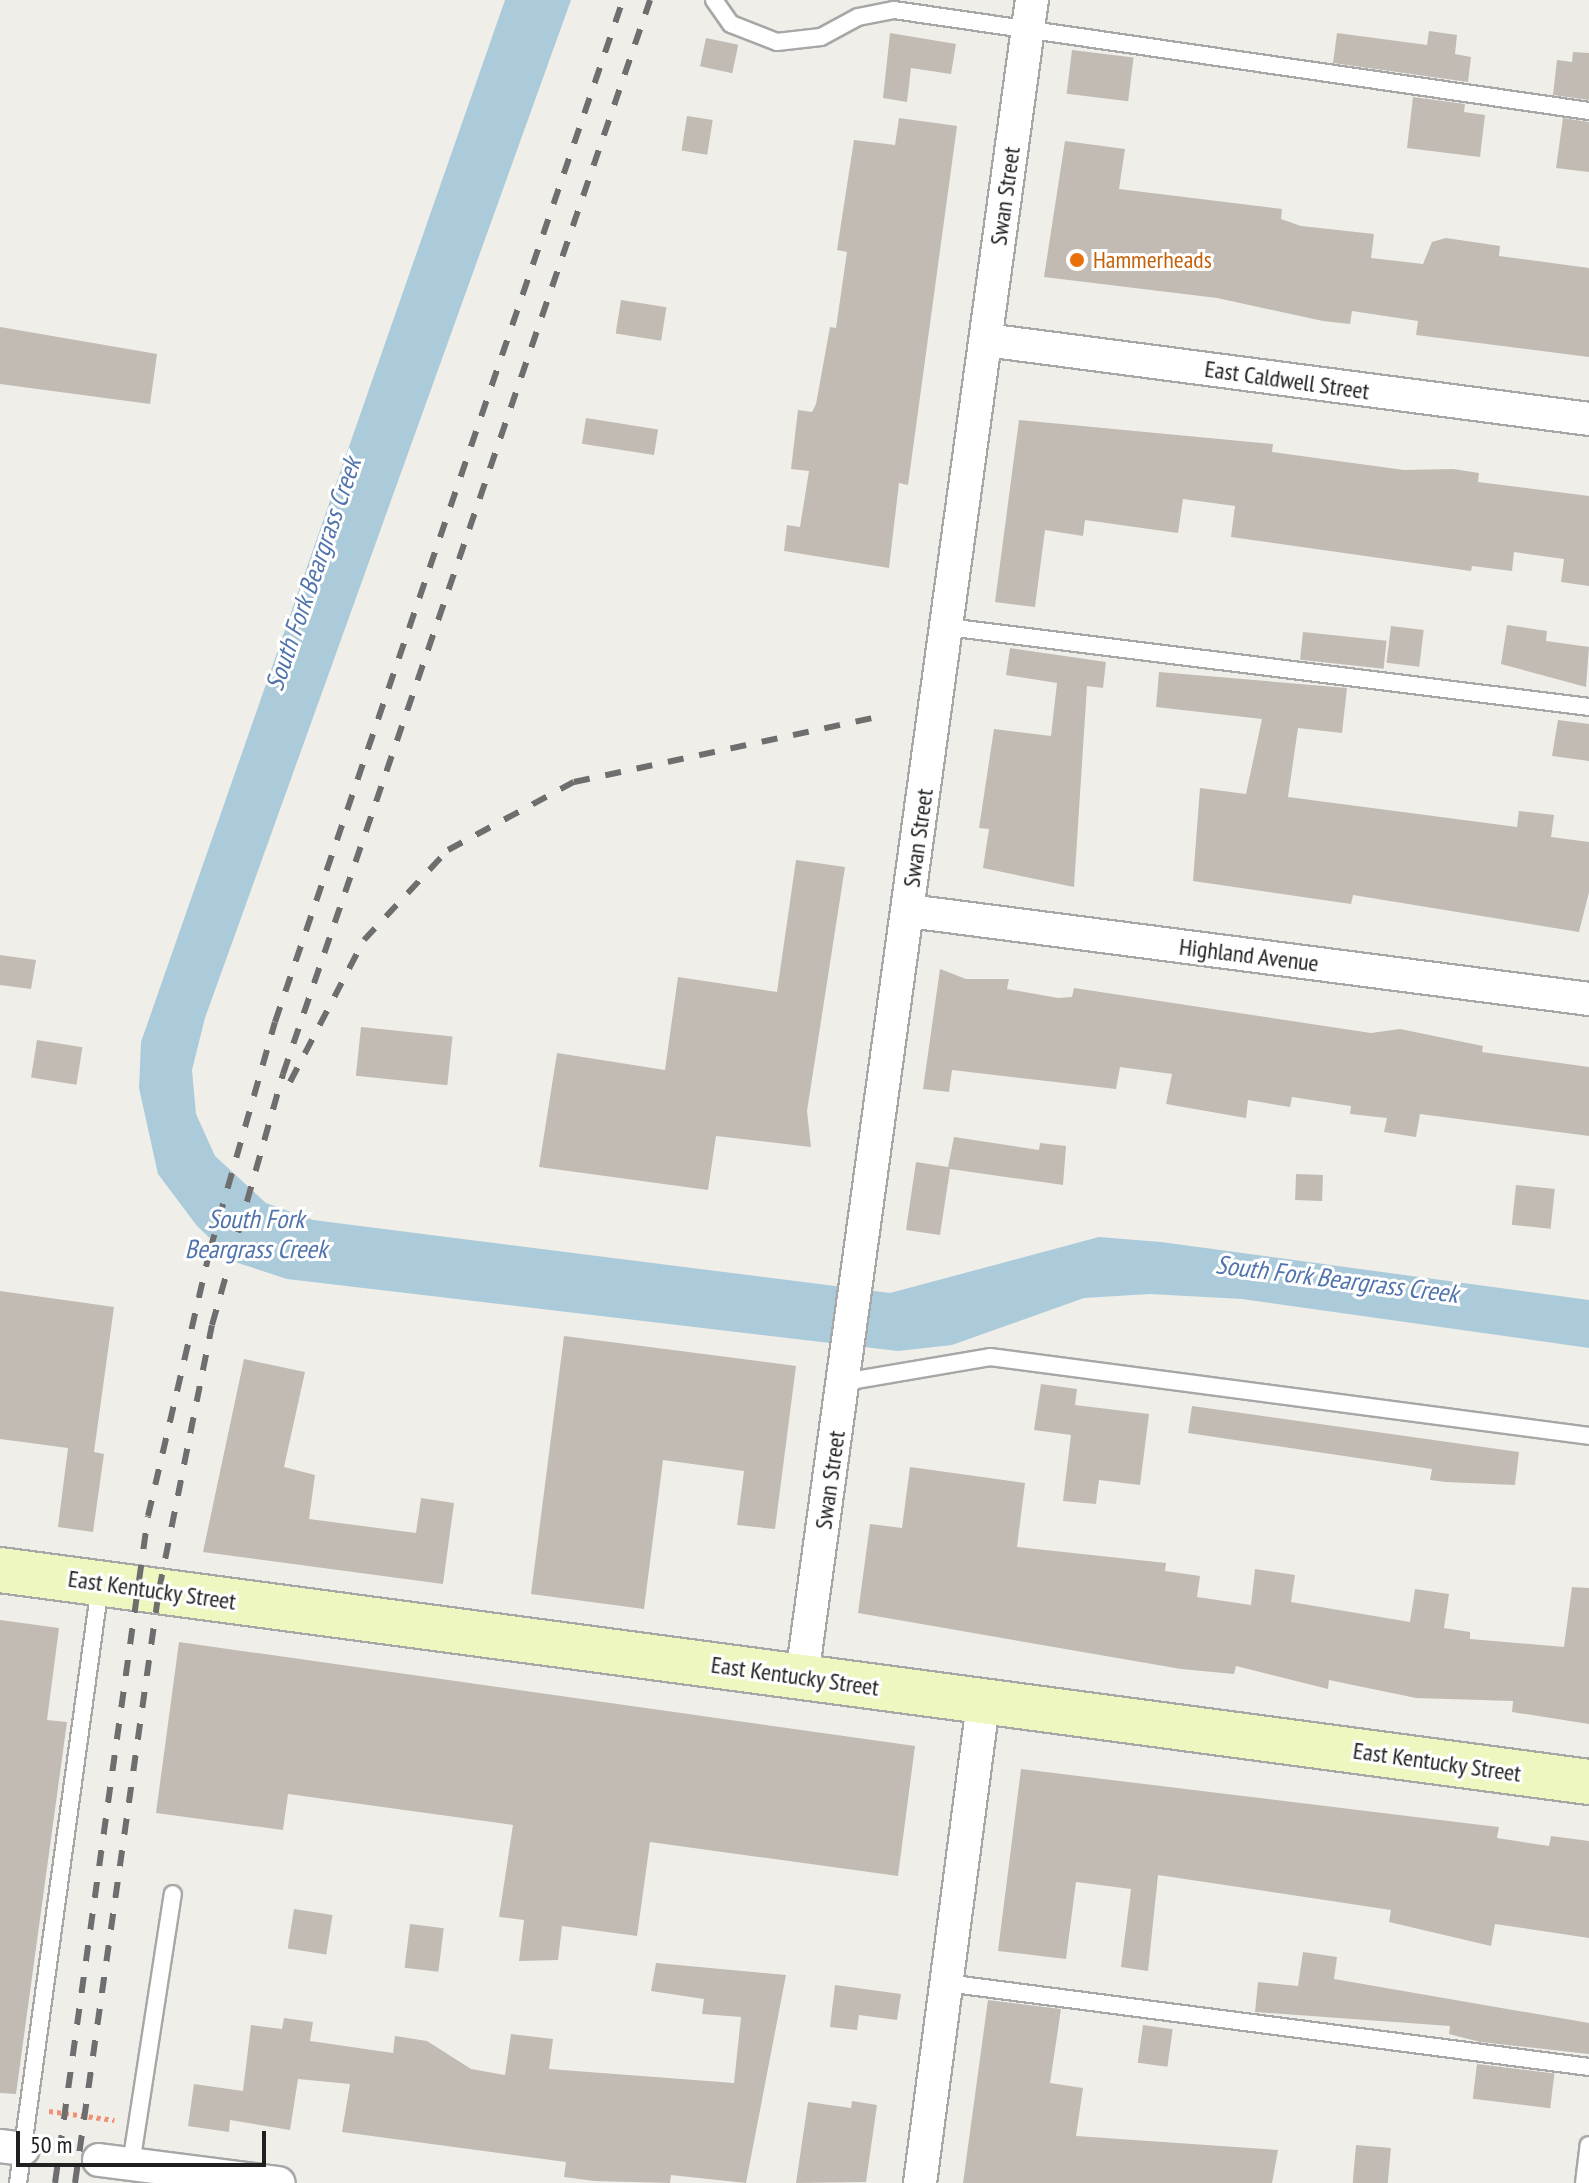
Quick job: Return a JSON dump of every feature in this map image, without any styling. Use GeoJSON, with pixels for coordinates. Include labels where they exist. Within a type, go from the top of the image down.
{"type":"FeatureCollection","features":[{"type":"Feature","properties":{"kind":"street","name":"Swan Street"},"geometry":{"type":"LineString","coordinates":[[802,1676],[1032,0]]}},
{"type":"Feature","properties":{"kind":"street","name":"East Caldwell Street"},"geometry":{"type":"LineString","coordinates":[[986,340],[1589,419]]}},
{"type":"Feature","properties":{"kind":"street","name":"Highland Avenue"},"geometry":{"type":"LineString","coordinates":[[909,911],[1589,999]]}},
{"type":"Feature","properties":{"kind":"street","name":"East Kentucky Street"},"geometry":{"type":"LineString","coordinates":[[0,1570],[1589,1782]]}},
{"type":"Feature","properties":{"kind":"street"},"geometry":{"type":"LineString","coordinates":[[920,2183],[983,1702]]}},
{"type":"Feature","properties":{"kind":"street"},"geometry":{"type":"LineString","coordinates":[[99,2160],[279,2183]]}},
{"type":"Feature","properties":{"kind":"lane"},"geometry":{"type":"LineString","coordinates":[[714,0],[731,24],[777,42],[821,37],[858,17],[894,10],[1028,32],[1589,111]]}},
{"type":"Feature","properties":{"kind":"lane"},"geometry":{"type":"LineString","coordinates":[[947,627],[1589,707]]}},
{"type":"Feature","properties":{"kind":"lane"},"geometry":{"type":"LineString","coordinates":[[845,1369],[990,1357],[1589,1436]]}},
{"type":"Feature","properties":{"kind":"lane"},"geometry":{"type":"LineString","coordinates":[[18,2183],[11,2148],[28,2108],[100,1582]]}},
{"type":"Feature","properties":{"kind":"lane"},"geometry":{"type":"LineString","coordinates":[[131,2164],[141,2123],[173,1894]]}},
{"type":"Feature","properties":{"kind":"lane"},"geometry":{"type":"LineString","coordinates":[[946,1983],[1589,2067]]}},
{"type":"Feature","properties":{"kind":"lane"},"geometry":{"type":"LineString","coordinates":[[1584,2183],[1589,2145]]}},
{"type":"Feature","properties":{"kind":"path"},"geometry":{"type":"LineString","coordinates":[[28,2108],[141,2123]]}},
{"type":"Feature","properties":{"kind":"water","name":"South Fork Beargrass Creek"},"geometry":{"type":"Polygon","coordinates":[[[505,0],[571,0],[205,1018],[192,1070],[196,1114],[215,1156],[266,1203],[313,1220],[890,1293],[1099,1237],[1161,1242],[1589,1300],[1589,1348],[1242,1299],[1150,1294],[1084,1298],[952,1345],[898,1351],[287,1279],[235,1262],[197,1226],[158,1174],[139,1088],[141,1042],[505,0]]]}},
{"type":"Feature","properties":{"kind":"building"},"geometry":{"type":"Polygon","coordinates":[[[1429,31],[1457,35],[1455,54],[1471,57],[1468,82],[1333,63],[1337,33],[1427,45],[1429,31]]]}},
{"type":"Feature","properties":{"kind":"building"},"geometry":{"type":"Polygon","coordinates":[[[890,33],[956,44],[951,74],[911,68],[907,102],[883,98],[890,33]]]}},
{"type":"Feature","properties":{"kind":"building"},"geometry":{"type":"Polygon","coordinates":[[[706,38],[738,45],[732,73],[700,66],[706,38]]]}},
{"type":"Feature","properties":{"kind":"building"},"geometry":{"type":"Polygon","coordinates":[[[1072,50],[1134,58],[1128,101],[1067,94],[1072,50]]]}},
{"type":"Feature","properties":{"kind":"building"},"geometry":{"type":"Polygon","coordinates":[[[1573,52],[1589,53],[1589,100],[1553,95],[1557,60],[1572,62],[1573,52]]]}},
{"type":"Feature","properties":{"kind":"building"},"geometry":{"type":"Polygon","coordinates":[[[1413,97],[1465,104],[1464,112],[1485,115],[1480,157],[1407,148],[1413,97]]]}},
{"type":"Feature","properties":{"kind":"building"},"geometry":{"type":"Polygon","coordinates":[[[687,116],[713,120],[707,155],[682,151],[687,116]]]}},
{"type":"Feature","properties":{"kind":"building"},"geometry":{"type":"Polygon","coordinates":[[[899,118],[957,126],[908,485],[899,483],[889,568],[784,551],[787,525],[800,527],[809,471],[791,469],[798,410],[812,412],[816,404],[830,327],[836,328],[847,252],[837,250],[854,140],[895,145],[899,118]]]}},
{"type":"Feature","properties":{"kind":"building"},"geometry":{"type":"Polygon","coordinates":[[[1563,118],[1589,122],[1589,172],[1556,168],[1563,118]]]}},
{"type":"Feature","properties":{"kind":"building"},"geometry":{"type":"Polygon","coordinates":[[[1065,141],[1125,149],[1119,189],[1282,209],[1281,219],[1301,226],[1374,234],[1371,258],[1423,264],[1432,242],[1446,238],[1500,246],[1499,256],[1589,268],[1589,357],[1416,335],[1418,321],[1352,311],[1350,324],[1217,298],[1044,277],[1065,141]]]}},
{"type":"Feature","properties":{"kind":"building"},"geometry":{"type":"Polygon","coordinates":[[[621,300],[666,307],[661,341],[616,334],[621,300]]]}},
{"type":"Feature","properties":{"kind":"building"},"geometry":{"type":"Polygon","coordinates":[[[0,327],[157,354],[150,404],[0,384],[0,327]]]}},
{"type":"Feature","properties":{"kind":"building"},"geometry":{"type":"Polygon","coordinates":[[[586,418],[658,429],[654,455],[582,444],[586,418]]]}},
{"type":"Feature","properties":{"kind":"building"},"geometry":{"type":"Polygon","coordinates":[[[1019,420],[1273,444],[1272,452],[1404,470],[1453,469],[1479,473],[1478,482],[1589,496],[1589,586],[1561,582],[1564,559],[1514,552],[1512,571],[1472,566],[1471,571],[1231,537],[1235,506],[1183,499],[1178,533],[1085,520],[1083,536],[1045,530],[1035,607],[995,602],[1019,420]]]}},
{"type":"Feature","properties":{"kind":"building"},"geometry":{"type":"Polygon","coordinates":[[[1507,625],[1547,631],[1546,641],[1589,647],[1586,687],[1501,664],[1507,625]]]}},
{"type":"Feature","properties":{"kind":"building"},"geometry":{"type":"Polygon","coordinates":[[[1391,626],[1424,630],[1419,667],[1386,663],[1391,626]]]}},
{"type":"Feature","properties":{"kind":"building"},"geometry":{"type":"Polygon","coordinates":[[[1303,632],[1387,641],[1384,669],[1300,660],[1303,632]]]}},
{"type":"Feature","properties":{"kind":"building"},"geometry":{"type":"Polygon","coordinates":[[[1010,648],[1106,662],[1103,688],[1087,686],[1074,887],[983,868],[989,829],[979,828],[994,729],[1051,736],[1057,683],[1006,675],[1010,648]]]}},
{"type":"Feature","properties":{"kind":"building"},"geometry":{"type":"Polygon","coordinates":[[[1159,672],[1347,688],[1342,733],[1298,728],[1288,797],[1517,827],[1519,811],[1554,815],[1551,837],[1589,842],[1589,892],[1579,932],[1353,895],[1351,904],[1193,881],[1200,788],[1246,794],[1262,719],[1156,707],[1159,672]]]}},
{"type":"Feature","properties":{"kind":"building"},"geometry":{"type":"Polygon","coordinates":[[[1558,720],[1589,724],[1589,761],[1552,756],[1558,720]]]}},
{"type":"Feature","properties":{"kind":"building"},"geometry":{"type":"Polygon","coordinates":[[[796,860],[845,867],[807,1111],[811,1147],[716,1136],[708,1190],[539,1167],[557,1053],[665,1070],[678,977],[777,992],[796,860]]]}},
{"type":"Feature","properties":{"kind":"building"},"geometry":{"type":"Polygon","coordinates":[[[0,955],[36,960],[31,989],[0,985],[0,955]]]}},
{"type":"Feature","properties":{"kind":"building"},"geometry":{"type":"Polygon","coordinates":[[[940,969],[966,979],[1009,979],[1007,989],[1058,998],[1072,997],[1074,988],[1371,1033],[1400,1029],[1483,1046],[1482,1052],[1589,1067],[1589,1136],[1420,1114],[1416,1137],[1384,1132],[1387,1118],[1350,1114],[1351,1106],[1292,1097],[1290,1107],[1248,1100],[1246,1118],[1166,1104],[1172,1074],[1120,1067],[1116,1089],[952,1070],[949,1092],[923,1089],[940,969]]]}},
{"type":"Feature","properties":{"kind":"building"},"geometry":{"type":"Polygon","coordinates":[[[361,1027],[452,1037],[447,1085],[356,1076],[361,1027]]]}},
{"type":"Feature","properties":{"kind":"building"},"geometry":{"type":"Polygon","coordinates":[[[37,1040],[82,1047],[76,1085],[31,1078],[37,1040]]]}},
{"type":"Feature","properties":{"kind":"building"},"geometry":{"type":"Polygon","coordinates":[[[954,1137],[1039,1150],[1040,1143],[1066,1146],[1063,1185],[950,1169],[940,1235],[906,1230],[916,1162],[948,1167],[954,1137]]]}},
{"type":"Feature","properties":{"kind":"building"},"geometry":{"type":"Polygon","coordinates":[[[1296,1174],[1323,1175],[1322,1201],[1295,1200],[1296,1174]]]}},
{"type":"Feature","properties":{"kind":"building"},"geometry":{"type":"Polygon","coordinates":[[[1516,1185],[1555,1189],[1551,1229],[1512,1225],[1516,1185]]]}},
{"type":"Feature","properties":{"kind":"building"},"geometry":{"type":"Polygon","coordinates":[[[0,1291],[114,1307],[94,1452],[104,1454],[93,1532],[58,1527],[68,1448],[0,1439],[0,1291]]]}},
{"type":"Feature","properties":{"kind":"building"},"geometry":{"type":"Polygon","coordinates":[[[564,1336],[796,1366],[775,1529],[737,1525],[744,1471],[663,1460],[644,1609],[531,1594],[564,1336]]]}},
{"type":"Feature","properties":{"kind":"building"},"geometry":{"type":"Polygon","coordinates":[[[244,1359],[305,1372],[284,1467],[315,1475],[309,1519],[416,1533],[421,1498],[454,1503],[443,1584],[203,1552],[244,1359]]]}},
{"type":"Feature","properties":{"kind":"building"},"geometry":{"type":"Polygon","coordinates":[[[1041,1384],[1077,1389],[1075,1405],[1149,1414],[1140,1485],[1099,1480],[1096,1504],[1063,1501],[1071,1435],[1034,1430],[1041,1384]]]}},
{"type":"Feature","properties":{"kind":"building"},"geometry":{"type":"Polygon","coordinates":[[[1192,1406],[1519,1452],[1515,1485],[1430,1480],[1432,1469],[1188,1433],[1192,1406]]]}},
{"type":"Feature","properties":{"kind":"building"},"geometry":{"type":"Polygon","coordinates":[[[910,1467],[1025,1483],[1017,1547],[1166,1563],[1165,1571],[1200,1576],[1197,1597],[1251,1605],[1255,1569],[1295,1575],[1291,1602],[1410,1622],[1415,1589],[1449,1594],[1444,1628],[1470,1632],[1470,1639],[1564,1647],[1572,1587],[1589,1588],[1589,1724],[1512,1712],[1513,1701],[1416,1698],[1329,1680],[1328,1689],[1236,1666],[1234,1674],[1181,1669],[858,1613],[870,1524],[902,1528],[910,1467]]]}},
{"type":"Feature","properties":{"kind":"building"},"geometry":{"type":"Polygon","coordinates":[[[0,1620],[59,1628],[47,1720],[67,1722],[16,2094],[0,2093],[0,1620]]]}},
{"type":"Feature","properties":{"kind":"building"},"geometry":{"type":"Polygon","coordinates":[[[179,1642],[915,1746],[898,1876],[650,1842],[637,1936],[562,1926],[558,1960],[519,1961],[524,1920],[499,1917],[513,1825],[288,1794],[283,1830],[156,1813],[179,1642]]]}},
{"type":"Feature","properties":{"kind":"building"},"geometry":{"type":"Polygon","coordinates":[[[1021,1769],[1499,1827],[1497,1838],[1549,1846],[1551,1836],[1589,1841],[1589,1938],[1495,1924],[1491,1946],[1389,1922],[1391,1910],[1158,1875],[1148,1971],[1121,1967],[1131,1889],[1076,1882],[1066,1959],[998,1951],[1021,1769]]]}},
{"type":"Feature","properties":{"kind":"building"},"geometry":{"type":"Polygon","coordinates":[[[294,1909],[333,1915],[326,1955],[288,1949],[294,1909]]]}},
{"type":"Feature","properties":{"kind":"building"},"geometry":{"type":"Polygon","coordinates":[[[410,1924],[444,1928],[438,1972],[405,1968],[410,1924]]]}},
{"type":"Feature","properties":{"kind":"building"},"geometry":{"type":"Polygon","coordinates":[[[1303,1952],[1337,1957],[1334,1979],[1589,2023],[1589,2054],[1480,2042],[1449,2034],[1450,2026],[1255,2012],[1258,1982],[1298,1986],[1303,1952]]]}},
{"type":"Feature","properties":{"kind":"building"},"geometry":{"type":"Polygon","coordinates":[[[656,1963],[786,1975],[746,2183],[671,2175],[670,2183],[594,2181],[564,2177],[566,2162],[342,2132],[350,2084],[298,2079],[290,2130],[230,2120],[229,2132],[188,2126],[194,2084],[243,2091],[251,2025],[282,2029],[284,2018],[313,2022],[310,2041],[393,2053],[395,2036],[427,2041],[471,2069],[505,2075],[511,2034],[553,2039],[549,2069],[734,2083],[741,2017],[702,2014],[704,1999],[651,1991],[656,1963]]]}},
{"type":"Feature","properties":{"kind":"building"},"geometry":{"type":"Polygon","coordinates":[[[835,1985],[901,1994],[897,2020],[859,2015],[857,2030],[830,2027],[835,1985]]]}},
{"type":"Feature","properties":{"kind":"building"},"geometry":{"type":"Polygon","coordinates":[[[988,2000],[1061,2009],[1050,2083],[1083,2088],[1076,2136],[1278,2150],[1272,2183],[963,2183],[988,2000]]]}},
{"type":"Feature","properties":{"kind":"building"},"geometry":{"type":"Polygon","coordinates":[[[1143,2025],[1173,2029],[1167,2067],[1138,2063],[1143,2025]]]}},
{"type":"Feature","properties":{"kind":"building"},"geometry":{"type":"Polygon","coordinates":[[[1477,2064],[1554,2074],[1550,2108],[1473,2099],[1477,2064]]]}},
{"type":"Feature","properties":{"kind":"building"},"geometry":{"type":"Polygon","coordinates":[[[852,2101],[877,2105],[866,2182],[796,2183],[808,2102],[851,2108],[852,2101]]]}},
{"type":"Feature","properties":{"kind":"building"},"geometry":{"type":"Polygon","coordinates":[[[1356,2145],[1391,2148],[1388,2183],[1353,2183],[1356,2145]]]}},
{"type":"Feature","properties":{"kind":"railway"},"geometry":{"type":"LineString","coordinates":[[55,2183],[148,1516],[210,1250],[275,1022],[623,0]]}},
{"type":"Feature","properties":{"kind":"railway"},"geometry":{"type":"LineString","coordinates":[[75,2183],[159,1590],[212,1325],[283,1074],[650,0]]}},
{"type":"Feature","properties":{"kind":"railway"},"geometry":{"type":"LineString","coordinates":[[290,1082],[364,940],[448,850],[574,782],[886,715]]}},
{"type":"Feature","properties":{"kind":"place","name":"Hammerheads"},"geometry":{"type":"Point","coordinates":[1077,260]}}]}
